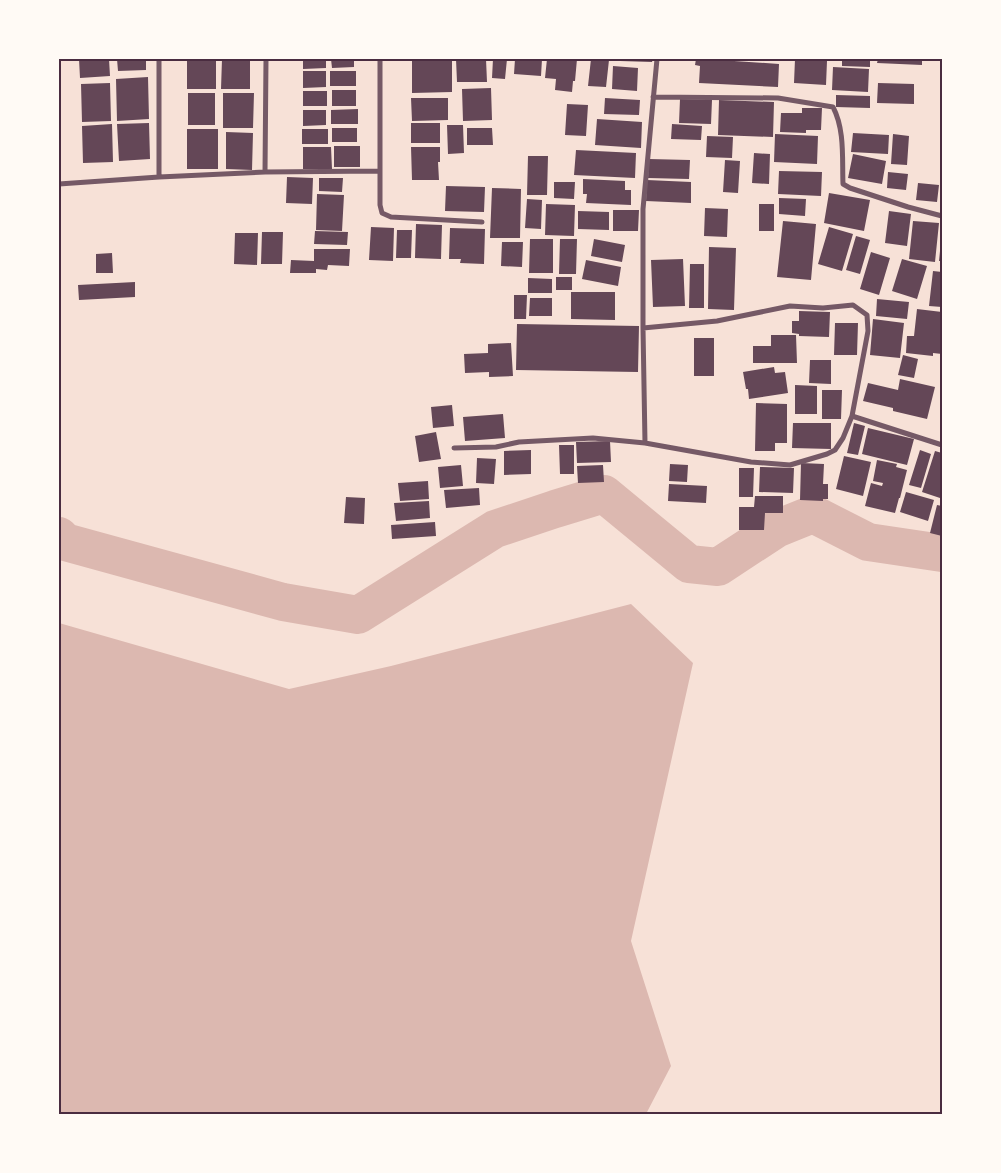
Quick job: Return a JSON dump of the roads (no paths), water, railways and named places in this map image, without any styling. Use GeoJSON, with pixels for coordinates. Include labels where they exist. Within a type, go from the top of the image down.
{"type":"FeatureCollection","features":[{"type":"Feature","properties":{"kind":"street"},"geometry":{"type":"LineString","coordinates":[[159,59],[159,177]]}},
{"type":"Feature","properties":{"kind":"street"},"geometry":{"type":"LineString","coordinates":[[265,172],[266,59]]}},
{"type":"Feature","properties":{"kind":"street"},"geometry":{"type":"LineString","coordinates":[[380,59],[379,172],[382,213],[391,216],[482,222]]}},
{"type":"Feature","properties":{"kind":"street"},"geometry":{"type":"LineString","coordinates":[[645,443],[643,209],[657,59]]}},
{"type":"Feature","properties":{"kind":"street"},"geometry":{"type":"LineString","coordinates":[[653,97],[778,98],[833,107],[838,116],[841,130],[843,184],[908,207],[942,216]]}},
{"type":"Feature","properties":{"kind":"street"},"geometry":{"type":"LineString","coordinates":[[59,184],[265,172],[379,172]]}},
{"type":"Feature","properties":{"kind":"street"},"geometry":{"type":"LineString","coordinates":[[454,448],[496,447],[519,442],[593,438],[645,443],[752,462],[790,465],[836,450],[852,416],[868,331],[866,315],[853,305],[823,308],[790,306],[717,321],[643,328]]}},
{"type":"Feature","properties":{"kind":"street"},"geometry":{"type":"LineString","coordinates":[[852,416],[942,445]]}},
{"type":"Feature","properties":{"kind":"waterway"},"geometry":{"type":"LineString","coordinates":[[59,536],[65,542],[283,602],[358,615],[495,529],[604,494],[689,564],[718,567],[776,529],[813,514],[868,542],[942,553]]}}]}
